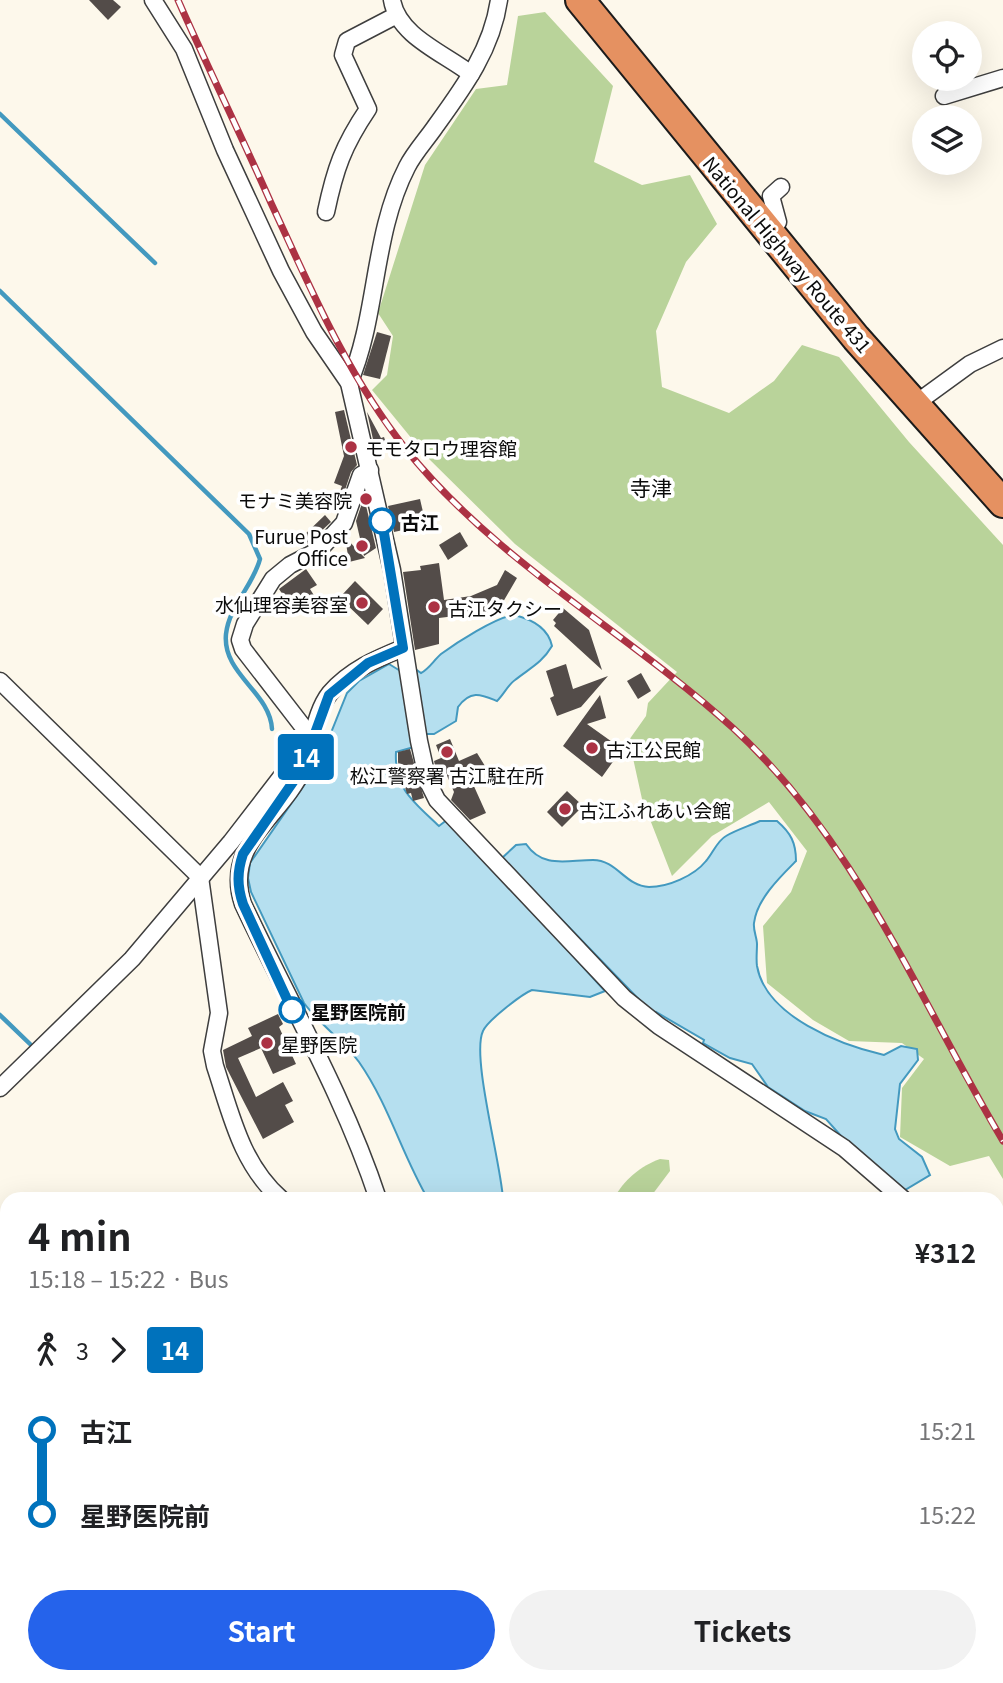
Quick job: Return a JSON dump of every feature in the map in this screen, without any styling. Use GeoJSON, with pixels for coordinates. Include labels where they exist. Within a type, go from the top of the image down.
{"type":"FeatureCollection","features":[{"type":"Feature","properties":{"kind":"highway","name":"National Highway Route 431"},"geometry":{"type":"LineString","coordinates":[[580,0],[770,234],[1003,503]]}},
{"type":"Feature","properties":{"kind":"street"},"geometry":{"type":"LineString","coordinates":[[153,0],[184,50],[229,160],[281,271],[314,332],[349,383],[392,570],[419,741],[428,782],[437,800],[624,998],[659,1026],[844,1148],[895,1192]]}},
{"type":"Feature","properties":{"kind":"street"},"geometry":{"type":"LineString","coordinates":[[349,383],[358,363],[373,281],[393,201],[408,164],[471,74],[495,29],[499,0]]}},
{"type":"Feature","properties":{"kind":"street"},"geometry":{"type":"LineString","coordinates":[[326,212],[335,166],[346,142],[368,109],[343,55],[347,41],[393,8],[404,28],[471,74]]}},
{"type":"Feature","properties":{"kind":"street"},"geometry":{"type":"LineString","coordinates":[[944,96],[1003,78]]}},
{"type":"Feature","properties":{"kind":"street"},"geometry":{"type":"LineString","coordinates":[[770,234],[778,222],[771,196],[781,187]]}},
{"type":"Feature","properties":{"kind":"street"},"geometry":{"type":"LineString","coordinates":[[915,404],[971,364],[1003,348]]}},
{"type":"Feature","properties":{"kind":"street"},"geometry":{"type":"LineString","coordinates":[[311,737],[243,649],[240,640],[245,624],[273,579],[290,565],[319,550],[344,523],[361,475],[370,470]]}},
{"type":"Feature","properties":{"kind":"street"},"geometry":{"type":"LineString","coordinates":[[376,1192],[361,1148],[337,1095],[292,1010],[238,891],[238,868],[243,854],[302,769],[311,737],[329,695],[368,663],[403,648]]}},
{"type":"Feature","properties":{"kind":"street"},"geometry":{"type":"LineString","coordinates":[[0,681],[200,877],[219,1013],[212,1051],[215,1066],[244,1152],[253,1170],[274,1192]]}},
{"type":"Feature","properties":{"kind":"street"},"geometry":{"type":"LineString","coordinates":[[0,1087],[132,959],[311,737]]}},
{"type":"Feature","properties":{"kind":"green space"},"geometry":{"type":"Polygon","coordinates":[[[545,12],[613,86],[594,162],[642,185],[690,175],[717,224],[686,262],[656,331],[662,387],[729,413],[774,381],[802,345],[839,357],[909,442],[1003,545],[1003,1179],[989,1156],[950,1166],[900,1137],[902,1088],[924,1059],[902,1043],[849,1041],[813,1020],[767,983],[763,926],[791,892],[807,851],[769,802],[712,836],[672,876],[642,799],[629,740],[646,716],[648,703],[677,672],[515,544],[426,456],[372,390],[387,375],[393,336],[378,313],[425,165],[476,89],[507,85],[518,16],[545,12]]]}},
{"type":"Feature","properties":{"kind":"green space"},"geometry":{"type":"Polygon","coordinates":[[[660,1159],[669,1160],[670,1171],[654,1192],[618,1192],[633,1175],[660,1159]]]}},
{"type":"Feature","properties":{"kind":"water"},"geometry":{"type":"Polygon","coordinates":[[[514,615],[543,629],[552,646],[548,652],[513,682],[497,701],[477,695],[467,698],[458,707],[456,721],[434,734],[421,734],[411,666],[421,673],[441,654],[466,637],[497,620],[514,615]]]}},
{"type":"Feature","properties":{"kind":"water"},"geometry":{"type":"Polygon","coordinates":[[[389,664],[402,672],[414,747],[396,752],[396,765],[407,794],[439,826],[448,819],[605,991],[590,997],[532,990],[505,1008],[483,1031],[480,1044],[481,1063],[502,1192],[424,1192],[370,1078],[353,1054],[304,1003],[251,892],[248,878],[250,863],[318,765],[347,693],[359,681],[389,664]]]}},
{"type":"Feature","properties":{"kind":"water"},"geometry":{"type":"Polygon","coordinates":[[[760,821],[777,821],[786,830],[794,844],[796,861],[770,889],[756,914],[754,926],[757,966],[763,984],[790,1014],[827,1036],[884,1055],[901,1046],[917,1049],[918,1060],[900,1084],[895,1129],[899,1139],[922,1157],[930,1175],[905,1190],[842,1137],[826,1119],[805,1111],[768,1087],[752,1064],[730,1058],[656,1012],[653,1014],[502,858],[516,845],[526,844],[533,852],[548,860],[601,861],[641,886],[656,886],[688,876],[706,861],[723,838],[760,821]]]}},
{"type":"Feature","properties":{"kind":"building"},"geometry":{"type":"Polygon","coordinates":[[[89,0],[113,0],[121,7],[108,20],[89,0]]]}},
{"type":"Feature","properties":{"kind":"building"},"geometry":{"type":"Polygon","coordinates":[[[377,332],[391,336],[380,379],[363,375],[377,332]]]}},
{"type":"Feature","properties":{"kind":"building"},"geometry":{"type":"Polygon","coordinates":[[[344,410],[357,465],[351,472],[344,493],[340,491],[342,486],[334,483],[344,456],[335,412],[344,410]]]}},
{"type":"Feature","properties":{"kind":"building"},"geometry":{"type":"Polygon","coordinates":[[[367,412],[381,438],[384,437],[388,449],[376,453],[367,412]]]}},
{"type":"Feature","properties":{"kind":"building"},"geometry":{"type":"Polygon","coordinates":[[[364,497],[376,548],[364,556],[356,521],[364,497]]]}},
{"type":"Feature","properties":{"kind":"building"},"geometry":{"type":"Polygon","coordinates":[[[420,499],[426,525],[394,532],[388,506],[420,499]]]}},
{"type":"Feature","properties":{"kind":"building"},"geometry":{"type":"Polygon","coordinates":[[[325,515],[331,522],[305,546],[299,540],[325,515]]]}},
{"type":"Feature","properties":{"kind":"building"},"geometry":{"type":"Polygon","coordinates":[[[460,532],[468,546],[448,560],[439,545],[460,532]]]}},
{"type":"Feature","properties":{"kind":"building"},"geometry":{"type":"Polygon","coordinates":[[[345,537],[365,558],[349,562],[345,537]]]}},
{"type":"Feature","properties":{"kind":"building"},"geometry":{"type":"Polygon","coordinates":[[[439,563],[444,600],[471,596],[497,585],[505,570],[517,578],[503,602],[505,605],[474,619],[471,614],[439,618],[439,644],[415,650],[403,572],[421,570],[420,566],[439,563]]]}},
{"type":"Feature","properties":{"kind":"building"},"geometry":{"type":"Polygon","coordinates":[[[306,569],[317,585],[310,589],[315,597],[297,609],[289,595],[285,598],[279,589],[306,569]]]}},
{"type":"Feature","properties":{"kind":"building","name":"水仙理容美容室"},"geometry":{"type":"Polygon","coordinates":[[[355,581],[383,609],[368,625],[342,600],[342,595],[355,581]]]}},
{"type":"Feature","properties":{"kind":"building"},"geometry":{"type":"Polygon","coordinates":[[[563,608],[589,630],[602,670],[554,626],[556,623],[553,620],[563,608]]]}},
{"type":"Feature","properties":{"kind":"building"},"geometry":{"type":"Polygon","coordinates":[[[566,664],[573,689],[608,676],[581,707],[557,716],[550,698],[554,696],[546,671],[566,664]]]}},
{"type":"Feature","properties":{"kind":"building"},"geometry":{"type":"Polygon","coordinates":[[[641,673],[651,691],[638,699],[627,681],[641,673]]]}},
{"type":"Feature","properties":{"kind":"building","name":"古江公民館"},"geometry":{"type":"Polygon","coordinates":[[[600,695],[606,718],[587,724],[622,749],[602,777],[563,746],[600,695]]]}},
{"type":"Feature","properties":{"kind":"building"},"geometry":{"type":"Polygon","coordinates":[[[450,739],[459,761],[477,753],[485,766],[468,773],[486,813],[470,820],[451,800],[454,792],[445,771],[437,774],[434,761],[441,758],[436,745],[450,739]]]}},
{"type":"Feature","properties":{"kind":"building"},"geometry":{"type":"Polygon","coordinates":[[[410,749],[424,798],[413,801],[411,793],[407,794],[398,762],[398,752],[410,749]]]}},
{"type":"Feature","properties":{"kind":"building","name":"古江ふれあい会館"},"geometry":{"type":"Polygon","coordinates":[[[567,791],[583,806],[562,827],[547,812],[567,791]]]}},
{"type":"Feature","properties":{"kind":"building"},"geometry":{"type":"Polygon","coordinates":[[[278,1014],[283,1024],[279,1027],[296,1064],[273,1074],[261,1048],[238,1058],[256,1097],[283,1082],[293,1101],[285,1105],[294,1122],[263,1139],[226,1067],[223,1050],[252,1036],[248,1028],[278,1014]]]}},
{"type":"Feature","properties":{"kind":"waterway"},"geometry":{"type":"LineString","coordinates":[[0,114],[155,263]]}},
{"type":"Feature","properties":{"kind":"waterway"},"geometry":{"type":"LineString","coordinates":[[0,291],[249,534],[260,559],[228,624],[227,648],[238,672],[263,704],[272,729]]}},
{"type":"Feature","properties":{"kind":"waterway"},"geometry":{"type":"LineString","coordinates":[[0,1015],[30,1044]]}},
{"type":"Feature","properties":{"kind":"railway"},"geometry":{"type":"LineString","coordinates":[[178,0],[315,299],[347,360],[384,419],[441,489],[480,526],[521,561],[692,693],[733,728],[777,772],[816,820],[851,871],[1003,1141]]}},
{"type":"Feature","properties":{"kind":"bus line","name":"14"},"geometry":{"type":"LineString","coordinates":[[292,1010],[238,891],[238,868],[243,854],[302,769],[311,737],[329,695],[368,663],[403,648],[382,521]]}},
{"type":"Feature","properties":{"kind":"place","name":"モモタロウ理容館"},"geometry":{"type":"Point","coordinates":[351,447]}},
{"type":"Feature","properties":{"kind":"place","name":"モナミ美容院"},"geometry":{"type":"Point","coordinates":[366,499]}},
{"type":"Feature","properties":{"kind":"place","name":"古江"},"geometry":{"type":"Point","coordinates":[382,521]}},
{"type":"Feature","properties":{"kind":"place","name":"Furue Post Office"},"geometry":{"type":"Point","coordinates":[362,546]}},
{"type":"Feature","properties":{"kind":"place","name":"水仙理容美容室"},"geometry":{"type":"Point","coordinates":[362,603]}},
{"type":"Feature","properties":{"kind":"place","name":"古江タクシー"},"geometry":{"type":"Point","coordinates":[434,607]}},
{"type":"Feature","properties":{"kind":"place","name":"古江公民館"},"geometry":{"type":"Point","coordinates":[592,748]}},
{"type":"Feature","properties":{"kind":"place","name":"松江警察署 古江駐在所"},"geometry":{"type":"Point","coordinates":[447,752]}},
{"type":"Feature","properties":{"kind":"place","name":"古江ふれあい会館"},"geometry":{"type":"Point","coordinates":[565,809]}},
{"type":"Feature","properties":{"kind":"place","name":"星野医院前"},"geometry":{"type":"Point","coordinates":[292,1010]}},
{"type":"Feature","properties":{"kind":"place","name":"星野医院"},"geometry":{"type":"Point","coordinates":[267,1043]}},
{"type":"Feature","properties":{"kind":"district","name":"寺津"},"geometry":{"type":"Point","coordinates":[651,487]}}]}
